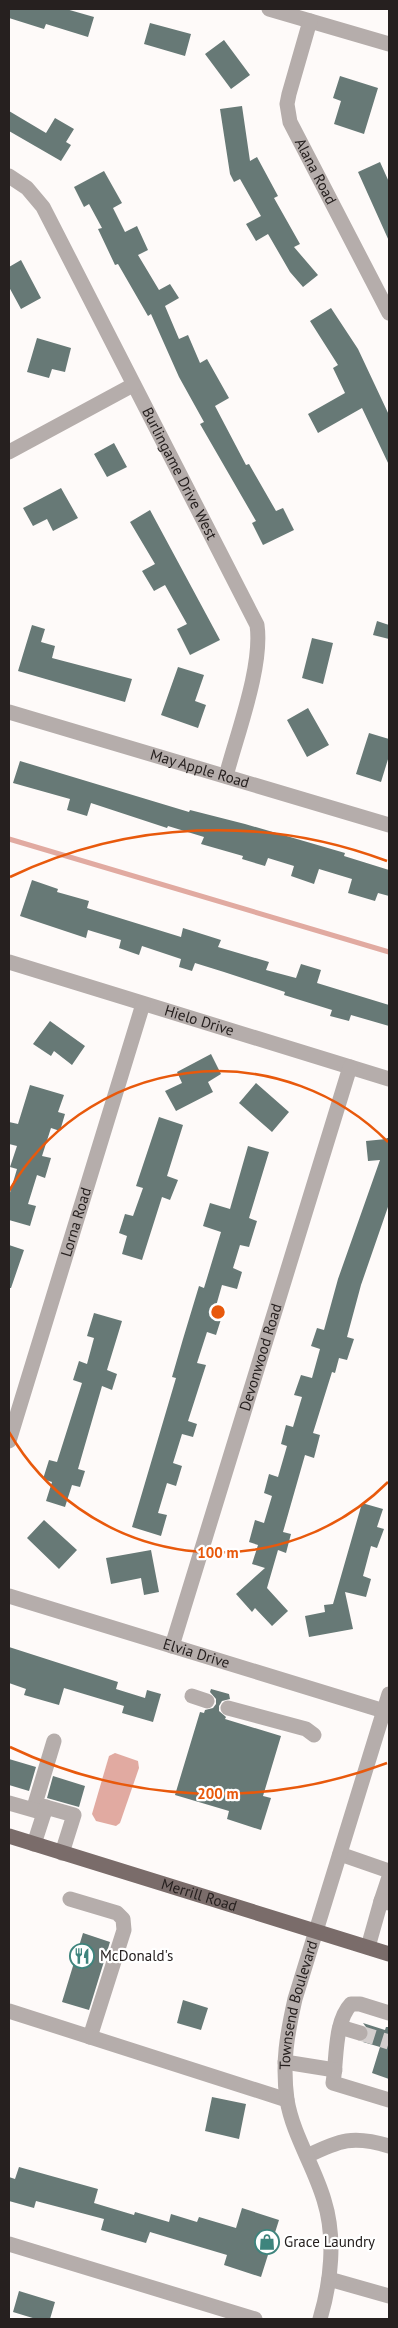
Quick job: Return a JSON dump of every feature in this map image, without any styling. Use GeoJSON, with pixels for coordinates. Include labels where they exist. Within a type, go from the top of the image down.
{"type":"FeatureCollection","features":[{"type":"Feature","properties":{"kind":"main road","name":"Merrill Road"},"geometry":{"type":"LineString","coordinates":[[9,1836],[389,1954]]}},
{"type":"Feature","properties":{"kind":"street"},"geometry":{"type":"LineString","coordinates":[[269,9],[389,44]]}},
{"type":"Feature","properties":{"kind":"street","name":"Alana Road"},"geometry":{"type":"LineString","coordinates":[[310,21],[288,94],[287,104],[290,122],[389,313]]}},
{"type":"Feature","properties":{"kind":"street","name":"Burlingame Drive West"},"geometry":{"type":"LineString","coordinates":[[9,176],[26,188],[43,207],[257,625],[259,641],[256,664],[226,776]]}},
{"type":"Feature","properties":{"kind":"street"},"geometry":{"type":"LineString","coordinates":[[9,452],[133,385]]}},
{"type":"Feature","properties":{"kind":"street","name":"May Apple Road"},"geometry":{"type":"LineString","coordinates":[[9,712],[389,825]]}},
{"type":"Feature","properties":{"kind":"street","name":"Hielo Drive"},"geometry":{"type":"LineString","coordinates":[[9,962],[389,1079]]}},
{"type":"Feature","properties":{"kind":"street","name":"Lorna Road"},"geometry":{"type":"LineString","coordinates":[[9,1441],[143,1004]]}},
{"type":"Feature","properties":{"kind":"street","name":"Devonwood Road"},"geometry":{"type":"LineString","coordinates":[[172,1646],[350,1067]]}},
{"type":"Feature","properties":{"kind":"street","name":"Elvia Drive"},"geometry":{"type":"LineString","coordinates":[[9,1596],[384,1712]]}},
{"type":"Feature","properties":{"kind":"street","name":"Townsend Boulevard"},"geometry":{"type":"LineString","coordinates":[[320,2319],[329,2279],[332,2243],[325,2200],[307,2156],[288,2100],[284,2045],[295,1999],[389,1694]]}},
{"type":"Feature","properties":{"kind":"street"},"geometry":{"type":"LineString","coordinates":[[192,1696],[208,1701]]}},
{"type":"Feature","properties":{"kind":"street"},"geometry":{"type":"LineString","coordinates":[[228,1708],[306,1729],[314,1735]]}},
{"type":"Feature","properties":{"kind":"street"},"geometry":{"type":"LineString","coordinates":[[45,1810],[35,1804],[54,1741]]}},
{"type":"Feature","properties":{"kind":"street"},"geometry":{"type":"LineString","coordinates":[[9,1803],[74,1815],[62,1853]]}},
{"type":"Feature","properties":{"kind":"street"},"geometry":{"type":"LineString","coordinates":[[34,1844],[45,1810]]}},
{"type":"Feature","properties":{"kind":"street"},"geometry":{"type":"LineString","coordinates":[[340,1854],[389,1871]]}},
{"type":"Feature","properties":{"kind":"street"},"geometry":{"type":"LineString","coordinates":[[368,1947],[385,1902],[389,1877]]}},
{"type":"Feature","properties":{"kind":"street"},"geometry":{"type":"LineString","coordinates":[[70,1899],[117,1913],[123,1919],[124,1930],[90,2037]]}},
{"type":"Feature","properties":{"kind":"street"},"geometry":{"type":"LineString","coordinates":[[389,2013],[360,2004],[351,2004],[346,2009],[340,2027],[333,2083],[389,2100]]}},
{"type":"Feature","properties":{"kind":"street"},"geometry":{"type":"LineString","coordinates":[[9,2011],[288,2100]]}},
{"type":"Feature","properties":{"kind":"street"},"geometry":{"type":"LineString","coordinates":[[340,2027],[360,2033]]}},
{"type":"Feature","properties":{"kind":"street"},"geometry":{"type":"LineString","coordinates":[[285,2062],[335,2070]]}},
{"type":"Feature","properties":{"kind":"street"},"geometry":{"type":"LineString","coordinates":[[307,2156],[332,2144],[349,2139],[371,2140],[389,2146]]}},
{"type":"Feature","properties":{"kind":"street"},"geometry":{"type":"LineString","coordinates":[[9,2244],[159,2290],[213,2313],[255,2319]]}},
{"type":"Feature","properties":{"kind":"street"},"geometry":{"type":"LineString","coordinates":[[329,2279],[389,2296]]}},
{"type":"Feature","properties":{"kind":"shaded area"},"geometry":{"type":"Polygon","coordinates":[[[115,1753],[138,1761],[139,1768],[120,1823],[116,1826],[96,1821],[92,1814],[109,1756],[115,1753]]]}},
{"type":"Feature","properties":{"kind":"building"},"geometry":{"type":"Polygon","coordinates":[[[9,9],[66,9],[94,17],[88,37],[46,24],[44,29],[9,18],[9,9]]]}},
{"type":"Feature","properties":{"kind":"building"},"geometry":{"type":"Polygon","coordinates":[[[150,23],[191,34],[185,56],[144,44],[150,23]]]}},
{"type":"Feature","properties":{"kind":"building"},"geometry":{"type":"Polygon","coordinates":[[[224,40],[250,75],[231,89],[205,54],[224,40]]]}},
{"type":"Feature","properties":{"kind":"building"},"geometry":{"type":"Polygon","coordinates":[[[340,76],[378,88],[364,134],[334,124],[341,101],[333,98],[340,76]]]}},
{"type":"Feature","properties":{"kind":"building"},"geometry":{"type":"Polygon","coordinates":[[[242,106],[250,161],[257,157],[278,196],[274,198],[300,244],[294,247],[318,275],[303,287],[290,272],[268,234],[256,241],[246,224],[261,216],[240,179],[234,182],[230,174],[220,109],[242,106]]]}},
{"type":"Feature","properties":{"kind":"building"},"geometry":{"type":"Polygon","coordinates":[[[9,111],[46,133],[55,118],[74,129],[66,142],[71,145],[61,161],[9,131],[9,111]]]}},
{"type":"Feature","properties":{"kind":"building"},"geometry":{"type":"Polygon","coordinates":[[[380,162],[389,182],[389,241],[358,172],[380,162]]]}},
{"type":"Feature","properties":{"kind":"building"},"geometry":{"type":"Polygon","coordinates":[[[104,171],[122,203],[113,208],[125,232],[137,226],[148,250],[138,255],[159,290],[170,284],[179,298],[165,306],[179,339],[188,335],[200,363],[207,359],[229,398],[215,406],[246,465],[249,464],[276,511],[283,508],[294,530],[263,545],[252,523],[256,521],[200,424],[204,422],[179,377],[151,314],[148,316],[118,264],[115,265],[98,229],[102,228],[89,204],[84,207],[74,187],[104,171]]]}},
{"type":"Feature","properties":{"kind":"building"},"geometry":{"type":"Polygon","coordinates":[[[21,260],[41,298],[21,309],[9,287],[9,267],[21,260]]]}},
{"type":"Feature","properties":{"kind":"building"},"geometry":{"type":"Polygon","coordinates":[[[331,308],[358,349],[389,415],[389,465],[362,408],[318,433],[308,414],[345,393],[333,368],[338,365],[310,321],[331,308]]]}},
{"type":"Feature","properties":{"kind":"building"},"geometry":{"type":"Polygon","coordinates":[[[37,338],[71,348],[65,372],[52,369],[49,378],[27,372],[37,338]]]}},
{"type":"Feature","properties":{"kind":"building"},"geometry":{"type":"Polygon","coordinates":[[[114,443],[127,467],[107,477],[94,454],[114,443]]]}},
{"type":"Feature","properties":{"kind":"building"},"geometry":{"type":"Polygon","coordinates":[[[61,488],[78,518],[53,531],[47,519],[33,526],[23,508],[61,488]]]}},
{"type":"Feature","properties":{"kind":"building"},"geometry":{"type":"Polygon","coordinates":[[[150,510],[220,640],[190,655],[177,629],[187,624],[165,585],[154,591],[142,571],[155,564],[130,522],[150,510]]]}},
{"type":"Feature","properties":{"kind":"building"},"geometry":{"type":"Polygon","coordinates":[[[377,621],[389,625],[389,639],[373,635],[377,621]]]}},
{"type":"Feature","properties":{"kind":"building"},"geometry":{"type":"Polygon","coordinates":[[[32,625],[45,629],[41,642],[55,646],[52,658],[132,679],[125,702],[18,671],[32,625]]]}},
{"type":"Feature","properties":{"kind":"building"},"geometry":{"type":"Polygon","coordinates":[[[312,638],[333,643],[323,684],[302,678],[312,638]]]}},
{"type":"Feature","properties":{"kind":"building"},"geometry":{"type":"Polygon","coordinates":[[[178,667],[204,675],[195,701],[206,705],[198,728],[161,715],[178,667]]]}},
{"type":"Feature","properties":{"kind":"building"},"geometry":{"type":"Polygon","coordinates":[[[308,708],[329,745],[307,757],[287,720],[308,708]]]}},
{"type":"Feature","properties":{"kind":"building"},"geometry":{"type":"Polygon","coordinates":[[[369,733],[389,739],[389,756],[381,782],[356,774],[369,733]]]}},
{"type":"Feature","properties":{"kind":"building"},"geometry":{"type":"Polygon","coordinates":[[[20,761],[189,812],[190,810],[245,824],[345,853],[344,856],[389,870],[389,896],[378,893],[375,901],[348,893],[352,879],[319,869],[314,884],[291,876],[294,866],[268,858],[265,866],[242,859],[243,856],[201,844],[204,837],[168,826],[167,828],[91,803],[87,816],[67,810],[70,799],[13,783],[20,761]]]}},
{"type":"Feature","properties":{"kind":"building"},"geometry":{"type":"Polygon","coordinates":[[[32,880],[58,889],[57,892],[89,901],[87,908],[181,937],[183,928],[221,940],[218,947],[269,962],[266,970],[296,978],[301,964],[321,970],[317,983],[389,1005],[389,1026],[351,1015],[349,1021],[330,1016],[332,1010],[284,995],[285,992],[224,972],[195,963],[192,971],[179,967],[181,959],[142,946],[139,955],[119,948],[121,940],[88,930],[86,938],[20,916],[32,880]]]}},
{"type":"Feature","properties":{"kind":"building"},"geometry":{"type":"Polygon","coordinates":[[[50,1021],[85,1046],[72,1065],[54,1051],[51,1056],[33,1044],[50,1021]]]}},
{"type":"Feature","properties":{"kind":"building"},"geometry":{"type":"Polygon","coordinates":[[[211,1054],[221,1074],[208,1082],[213,1092],[176,1111],[165,1091],[182,1083],[177,1072],[211,1054]]]}},
{"type":"Feature","properties":{"kind":"building"},"geometry":{"type":"Polygon","coordinates":[[[256,1083],[289,1112],[272,1132],[239,1103],[256,1083]]]}},
{"type":"Feature","properties":{"kind":"building"},"geometry":{"type":"Polygon","coordinates":[[[30,1085],[64,1095],[58,1112],[65,1114],[60,1131],[51,1128],[42,1156],[51,1158],[45,1178],[37,1175],[28,1204],[36,1206],[30,1226],[9,1220],[9,1196],[17,1169],[10,1167],[17,1146],[9,1144],[9,1122],[18,1124],[30,1085]]]}},
{"type":"Feature","properties":{"kind":"building"},"geometry":{"type":"Polygon","coordinates":[[[159,1117],[183,1125],[167,1176],[178,1180],[170,1200],[162,1197],[142,1260],[122,1254],[127,1236],[119,1233],[125,1214],[133,1216],[143,1188],[136,1186],[159,1117]]]}},
{"type":"Feature","properties":{"kind":"building"},"geometry":{"type":"Polygon","coordinates":[[[389,1138],[389,1204],[361,1285],[347,1337],[354,1339],[347,1360],[339,1358],[335,1373],[332,1372],[313,1433],[320,1435],[314,1458],[305,1455],[283,1532],[291,1534],[286,1553],[278,1550],[267,1588],[288,1611],[272,1626],[255,1608],[252,1612],[236,1594],[265,1568],[252,1564],[258,1545],[249,1542],[255,1520],[264,1523],[272,1496],[264,1493],[269,1474],[278,1477],[287,1446],[281,1444],[286,1425],[293,1427],[302,1397],[294,1395],[301,1375],[312,1378],[320,1349],[311,1346],[317,1328],[324,1330],[338,1279],[380,1160],[368,1161],[366,1141],[389,1138]]]}},
{"type":"Feature","properties":{"kind":"building"},"geometry":{"type":"Polygon","coordinates":[[[248,1146],[269,1152],[249,1218],[257,1221],[249,1247],[240,1245],[233,1268],[242,1272],[237,1289],[222,1285],[214,1313],[222,1316],[216,1335],[207,1332],[197,1363],[206,1365],[188,1421],[197,1424],[193,1437],[182,1434],[173,1463],[182,1466],[176,1486],[167,1483],[158,1513],[167,1515],[161,1536],[132,1527],[176,1378],[172,1377],[183,1339],[199,1286],[204,1288],[221,1232],[203,1226],[210,1203],[230,1209],[248,1146]]]}},
{"type":"Feature","properties":{"kind":"building"},"geometry":{"type":"Polygon","coordinates":[[[9,1245],[24,1250],[11,1288],[9,1288],[9,1245]]]}},
{"type":"Feature","properties":{"kind":"building"},"geometry":{"type":"Polygon","coordinates":[[[94,1313],[122,1321],[107,1370],[117,1374],[112,1390],[102,1386],[78,1469],[85,1471],[80,1487],[72,1485],[65,1507],[46,1501],[52,1482],[43,1479],[49,1460],[57,1462],[82,1383],[73,1380],[79,1361],[87,1364],[94,1338],[87,1336],[94,1313]]]}},
{"type":"Feature","properties":{"kind":"building"},"geometry":{"type":"Polygon","coordinates":[[[362,1503],[383,1509],[377,1527],[384,1529],[377,1548],[371,1546],[363,1576],[371,1579],[366,1597],[345,1592],[353,1629],[309,1637],[305,1616],[325,1612],[324,1605],[333,1604],[362,1503]]]}},
{"type":"Feature","properties":{"kind":"building"},"geometry":{"type":"Polygon","coordinates":[[[44,1520],[77,1550],[59,1569],[27,1538],[44,1520]]]}},
{"type":"Feature","properties":{"kind":"building"},"geometry":{"type":"Polygon","coordinates":[[[151,1550],[159,1592],[144,1595],[141,1578],[111,1584],[106,1558],[151,1550]]]}},
{"type":"Feature","properties":{"kind":"building"},"geometry":{"type":"Polygon","coordinates":[[[9,1647],[118,1682],[116,1689],[145,1698],[147,1690],[161,1694],[153,1722],[122,1713],[124,1706],[64,1688],[59,1705],[24,1695],[26,1689],[9,1683],[9,1647]]]}},
{"type":"Feature","properties":{"kind":"building"},"geometry":{"type":"Polygon","coordinates":[[[211,1689],[229,1694],[230,1699],[222,1701],[219,1706],[219,1711],[226,1717],[225,1719],[281,1736],[263,1796],[271,1798],[261,1830],[227,1819],[229,1811],[175,1795],[200,1712],[204,1713],[205,1710],[213,1708],[216,1704],[216,1699],[210,1692],[211,1689]]]}},
{"type":"Feature","properties":{"kind":"building"},"geometry":{"type":"Polygon","coordinates":[[[9,1759],[36,1767],[29,1791],[9,1785],[9,1759]]]}},
{"type":"Feature","properties":{"kind":"building"},"geometry":{"type":"Polygon","coordinates":[[[53,1776],[85,1786],[79,1807],[47,1798],[53,1776]]]}},
{"type":"Feature","properties":{"kind":"building"},"geometry":{"type":"Polygon","coordinates":[[[83,1933],[110,1942],[89,2010],[62,2002],[83,1933]]]}},
{"type":"Feature","properties":{"kind":"building"},"geometry":{"type":"Polygon","coordinates":[[[183,2000],[208,2008],[201,2030],[177,2023],[183,2000]]]}},
{"type":"Feature","properties":{"kind":"building"},"geometry":{"type":"Polygon","coordinates":[[[363,2023],[385,2030],[386,2027],[389,2027],[389,2079],[372,2073],[380,2047],[363,2042],[369,2036],[369,2031],[363,2023]]]}},
{"type":"Feature","properties":{"kind":"building"},"geometry":{"type":"Polygon","coordinates":[[[212,2097],[246,2104],[239,2139],[205,2131],[212,2097]]]}},
{"type":"Feature","properties":{"kind":"building"},"geometry":{"type":"Polygon","coordinates":[[[19,2167],[98,2189],[94,2203],[134,2215],[135,2212],[169,2222],[171,2214],[197,2222],[199,2217],[236,2228],[242,2208],[279,2220],[261,2277],[224,2265],[227,2255],[150,2232],[146,2243],[101,2230],[104,2219],[36,2201],[34,2208],[9,2201],[9,2177],[15,2179],[19,2167]]]}},
{"type":"Feature","properties":{"kind":"building"},"geometry":{"type":"Polygon","coordinates":[[[19,2291],[55,2302],[50,2319],[36,2319],[13,2312],[19,2291]]]}},
{"type":"Feature","properties":{"kind":"waterway"},"geometry":{"type":"LineString","coordinates":[[9,839],[389,952]]}},
{"type":"Feature","properties":{"kind":"tunnel"},"geometry":{"type":"LineString","coordinates":[[360,2033],[389,2042]]}},
{"type":"Feature","properties":{"kind":"place","name":"McDonald's"},"geometry":{"type":"Point","coordinates":[82,1956]}},
{"type":"Feature","properties":{"kind":"place","name":"Grace Laundry"},"geometry":{"type":"Point","coordinates":[267,2242]}}]}
